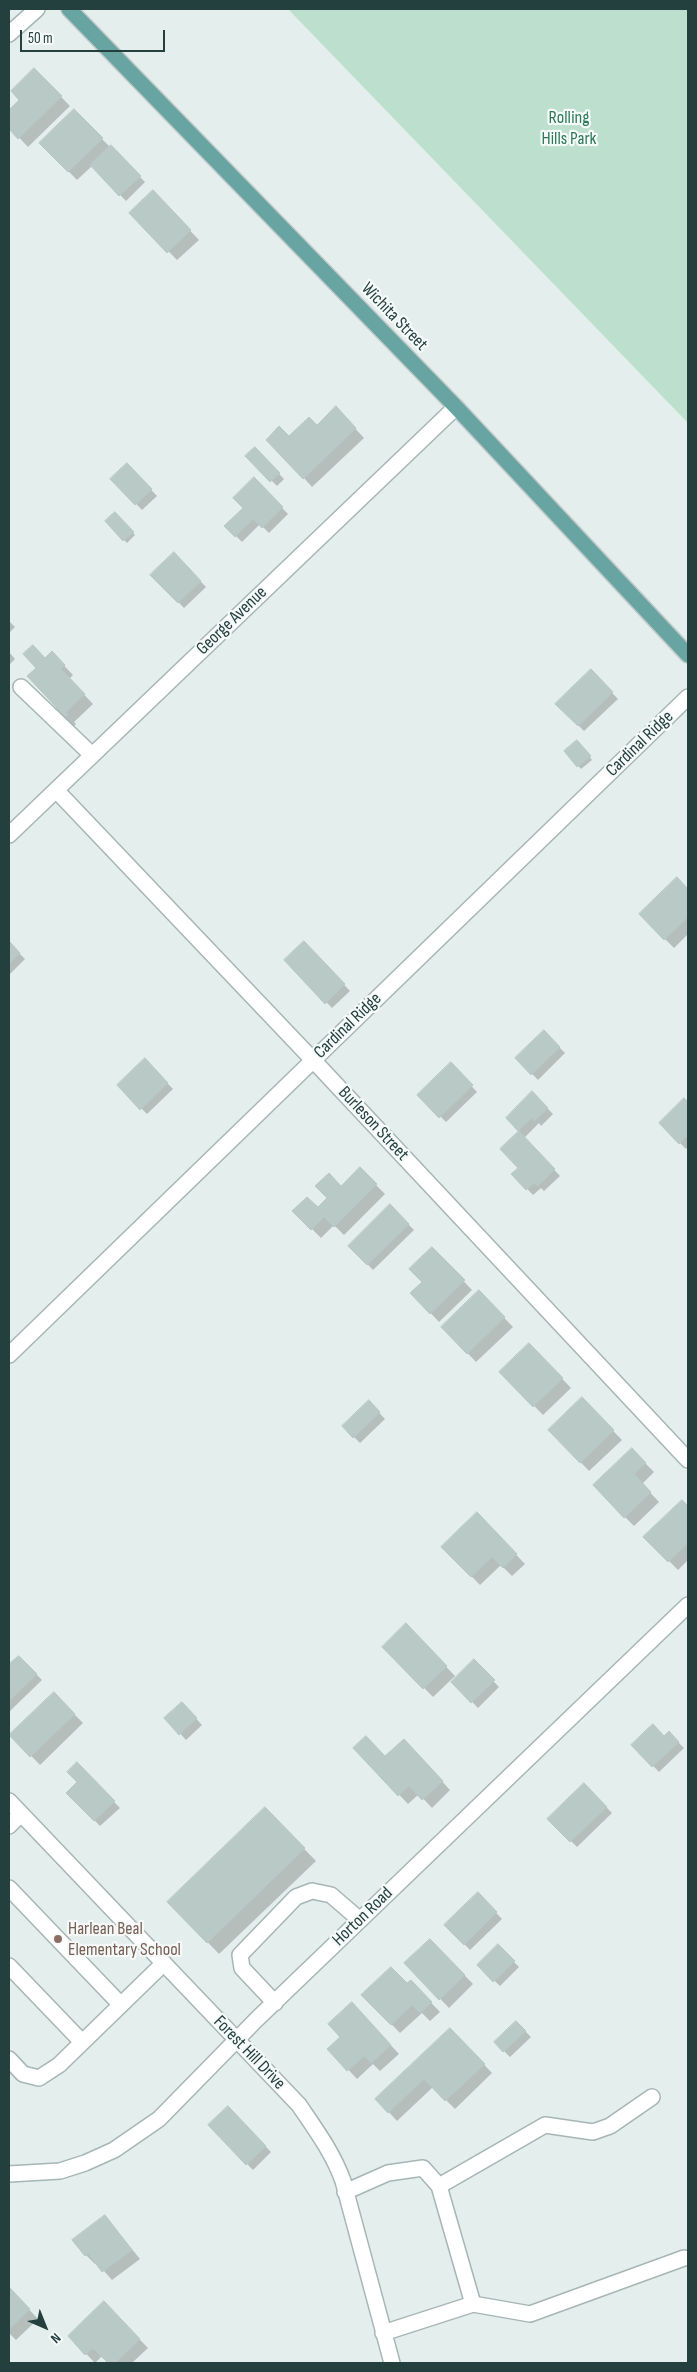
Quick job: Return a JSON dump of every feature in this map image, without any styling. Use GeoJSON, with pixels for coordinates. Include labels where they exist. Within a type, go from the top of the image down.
{"type":"FeatureCollection","features":[{"type":"Feature","properties":{"kind":"main road","name":"Wichita Street"},"geometry":{"type":"LineString","coordinates":[[69,9],[456,407],[688,655]]}},
{"type":"Feature","properties":{"kind":"street"},"geometry":{"type":"LineString","coordinates":[[9,34],[37,9]]}},
{"type":"Feature","properties":{"kind":"street","name":"George Avenue"},"geometry":{"type":"LineString","coordinates":[[9,835],[456,407]]}},
{"type":"Feature","properties":{"kind":"street"},"geometry":{"type":"LineString","coordinates":[[22,687],[92,755]]}},
{"type":"Feature","properties":{"kind":"street","name":"Cardinal Ridge"},"geometry":{"type":"LineString","coordinates":[[9,1355],[688,697]]}},
{"type":"Feature","properties":{"kind":"street","name":"Burleson Street"},"geometry":{"type":"LineString","coordinates":[[56,790],[313,1060],[688,1460]]}},
{"type":"Feature","properties":{"kind":"street","name":"Horton Road"},"geometry":{"type":"LineString","coordinates":[[9,2174],[60,2171],[85,2163],[114,2150],[159,2119],[275,2002],[688,1604]]}},
{"type":"Feature","properties":{"kind":"street","name":"Forest Hill Drive"},"geometry":{"type":"LineString","coordinates":[[9,1801],[299,2105],[335,2159],[346,2192],[392,2363]]}},
{"type":"Feature","properties":{"kind":"street"},"geometry":{"type":"LineString","coordinates":[[9,1826],[21,1814]]}},
{"type":"Feature","properties":{"kind":"street"},"geometry":{"type":"LineString","coordinates":[[9,1888],[121,2004]]}},
{"type":"Feature","properties":{"kind":"street"},"geometry":{"type":"LineString","coordinates":[[275,2002],[242,1968],[240,1955],[296,1897],[312,1891],[331,1895],[360,1920]]}},
{"type":"Feature","properties":{"kind":"street"},"geometry":{"type":"LineString","coordinates":[[9,2060],[23,2074],[39,2078],[59,2065],[164,1963]]}},
{"type":"Feature","properties":{"kind":"street"},"geometry":{"type":"LineString","coordinates":[[9,1966],[82,2042]]}},
{"type":"Feature","properties":{"kind":"street"},"geometry":{"type":"LineString","coordinates":[[439,2186],[545,2126],[593,2132],[610,2126],[652,2097]]}},
{"type":"Feature","properties":{"kind":"street"},"geometry":{"type":"LineString","coordinates":[[346,2192],[388,2173],[423,2168],[439,2186],[473,2304]]}},
{"type":"Feature","properties":{"kind":"street"},"geometry":{"type":"LineString","coordinates":[[383,2333],[473,2304],[530,2314],[684,2258]]}},
{"type":"Feature","properties":{"kind":"green space","name":"Rolling Hills Park"},"geometry":{"type":"Polygon","coordinates":[[[288,9],[688,9],[688,423],[288,9]]]}},
{"type":"Feature","properties":{"kind":"building"},"geometry":{"type":"Polygon","coordinates":[[[34,68],[62,96],[18,139],[9,129],[9,110],[19,100],[11,91],[34,68]]]}},
{"type":"Feature","properties":{"kind":"building"},"geometry":{"type":"Polygon","coordinates":[[[74,109],[103,138],[68,172],[39,143],[74,109]]]}},
{"type":"Feature","properties":{"kind":"building"},"geometry":{"type":"Polygon","coordinates":[[[111,145],[141,176],[119,196],[90,165],[111,145]]]}},
{"type":"Feature","properties":{"kind":"building"},"geometry":{"type":"Polygon","coordinates":[[[153,190],[191,230],[167,253],[129,213],[153,190]]]}},
{"type":"Feature","properties":{"kind":"building"},"geometry":{"type":"Polygon","coordinates":[[[336,406],[356,428],[303,479],[266,440],[279,426],[289,436],[309,417],[317,425],[336,406]]]}},
{"type":"Feature","properties":{"kind":"building"},"geometry":{"type":"Polygon","coordinates":[[[255,447],[280,473],[270,482],[245,456],[255,447]]]}},
{"type":"Feature","properties":{"kind":"building"},"geometry":{"type":"Polygon","coordinates":[[[127,463],[152,489],[135,505],[110,479],[127,463]]]}},
{"type":"Feature","properties":{"kind":"building"},"geometry":{"type":"Polygon","coordinates":[[[254,477],[283,507],[262,528],[253,519],[235,537],[224,526],[243,508],[233,498],[254,477]]]}},
{"type":"Feature","properties":{"kind":"building"},"geometry":{"type":"Polygon","coordinates":[[[115,512],[134,532],[123,541],[105,521],[115,512]]]}},
{"type":"Feature","properties":{"kind":"building"},"geometry":{"type":"Polygon","coordinates":[[[174,552],[201,581],[178,603],[150,575],[174,552]]]}},
{"type":"Feature","properties":{"kind":"building"},"geometry":{"type":"Polygon","coordinates":[[[33,645],[45,658],[52,651],[65,665],[61,669],[85,694],[66,712],[68,714],[63,719],[55,710],[57,708],[27,676],[36,668],[23,654],[33,645]]]}},
{"type":"Feature","properties":{"kind":"building"},"geometry":{"type":"Polygon","coordinates":[[[591,669],[613,692],[578,726],[555,704],[591,669]]]}},
{"type":"Feature","properties":{"kind":"building"},"geometry":{"type":"Polygon","coordinates":[[[577,740],[591,756],[577,767],[564,751],[577,740]]]}},
{"type":"Feature","properties":{"kind":"building"},"geometry":{"type":"Polygon","coordinates":[[[677,877],[688,889],[688,917],[664,940],[639,914],[677,877]]]}},
{"type":"Feature","properties":{"kind":"building"},"geometry":{"type":"Polygon","coordinates":[[[9,941],[20,953],[9,964],[9,941]]]}},
{"type":"Feature","properties":{"kind":"building"},"geometry":{"type":"Polygon","coordinates":[[[304,941],[345,984],[325,1004],[284,960],[304,941]]]}},
{"type":"Feature","properties":{"kind":"building"},"geometry":{"type":"Polygon","coordinates":[[[544,1030],[560,1047],[531,1075],[515,1058],[544,1030]]]}},
{"type":"Feature","properties":{"kind":"building"},"geometry":{"type":"Polygon","coordinates":[[[145,1058],[168,1083],[140,1110],[117,1085],[145,1058]]]}},
{"type":"Feature","properties":{"kind":"building"},"geometry":{"type":"Polygon","coordinates":[[[451,1062],[473,1085],[439,1118],[417,1095],[451,1062]]]}},
{"type":"Feature","properties":{"kind":"building"},"geometry":{"type":"Polygon","coordinates":[[[532,1091],[548,1108],[534,1121],[532,1118],[518,1131],[506,1118],[532,1091]]]}},
{"type":"Feature","properties":{"kind":"building"},"geometry":{"type":"Polygon","coordinates":[[[684,1098],[688,1102],[688,1135],[679,1144],[659,1123],[684,1098]]]}},
{"type":"Feature","properties":{"kind":"building"},"geometry":{"type":"Polygon","coordinates":[[[519,1131],[555,1169],[538,1186],[534,1183],[526,1190],[511,1174],[518,1168],[500,1149],[519,1131]]]}},
{"type":"Feature","properties":{"kind":"building"},"geometry":{"type":"Polygon","coordinates":[[[360,1167],[377,1184],[334,1227],[324,1217],[311,1230],[292,1211],[307,1197],[318,1207],[327,1198],[315,1186],[329,1173],[341,1186],[360,1167]]]}},
{"type":"Feature","properties":{"kind":"building"},"geometry":{"type":"Polygon","coordinates":[[[390,1204],[409,1224],[367,1265],[348,1246],[390,1204]]]}},
{"type":"Feature","properties":{"kind":"building"},"geometry":{"type":"Polygon","coordinates":[[[432,1247],[465,1280],[430,1314],[410,1293],[422,1282],[409,1269],[432,1247]]]}},
{"type":"Feature","properties":{"kind":"building"},"geometry":{"type":"Polygon","coordinates":[[[479,1290],[505,1317],[467,1354],[441,1327],[479,1290]]]}},
{"type":"Feature","properties":{"kind":"building"},"geometry":{"type":"Polygon","coordinates":[[[529,1343],[563,1378],[533,1407],[499,1372],[529,1343]]]}},
{"type":"Feature","properties":{"kind":"building"},"geometry":{"type":"Polygon","coordinates":[[[582,1397],[614,1430],[580,1463],[548,1430],[582,1397]]]}},
{"type":"Feature","properties":{"kind":"building"},"geometry":{"type":"Polygon","coordinates":[[[369,1400],[380,1412],[353,1438],[342,1426],[369,1400]]]}},
{"type":"Feature","properties":{"kind":"building"},"geometry":{"type":"Polygon","coordinates":[[[632,1448],[646,1463],[634,1474],[651,1492],[624,1518],[593,1485],[632,1448]]]}},
{"type":"Feature","properties":{"kind":"building"},"geometry":{"type":"Polygon","coordinates":[[[682,1500],[688,1506],[688,1543],[668,1562],[643,1537],[682,1500]]]}},
{"type":"Feature","properties":{"kind":"building"},"geometry":{"type":"Polygon","coordinates":[[[477,1512],[517,1554],[503,1568],[492,1557],[471,1577],[441,1547],[477,1512]]]}},
{"type":"Feature","properties":{"kind":"building"},"geometry":{"type":"Polygon","coordinates":[[[406,1623],[447,1666],[423,1689],[382,1647],[406,1623]]]}},
{"type":"Feature","properties":{"kind":"building"},"geometry":{"type":"Polygon","coordinates":[[[19,1656],[37,1674],[9,1701],[9,1664],[19,1656]]]}},
{"type":"Feature","properties":{"kind":"building"},"geometry":{"type":"Polygon","coordinates":[[[474,1659],[495,1680],[471,1703],[451,1682],[474,1659]]]}},
{"type":"Feature","properties":{"kind":"building"},"geometry":{"type":"Polygon","coordinates":[[[54,1692],[75,1714],[30,1757],[9,1735],[54,1692]]]}},
{"type":"Feature","properties":{"kind":"building"},"geometry":{"type":"Polygon","coordinates":[[[182,1702],[197,1718],[179,1735],[164,1718],[182,1702]]]}},
{"type":"Feature","properties":{"kind":"building"},"geometry":{"type":"Polygon","coordinates":[[[653,1724],[664,1736],[669,1731],[679,1742],[652,1767],[631,1745],[653,1724]]]}},
{"type":"Feature","properties":{"kind":"building"},"geometry":{"type":"Polygon","coordinates":[[[366,1736],[385,1756],[404,1739],[443,1781],[422,1800],[409,1786],[398,1796],[353,1748],[366,1736]]]}},
{"type":"Feature","properties":{"kind":"building"},"geometry":{"type":"Polygon","coordinates":[[[77,1762],[115,1801],[94,1821],[66,1793],[77,1782],[67,1772],[77,1762]]]}},
{"type":"Feature","properties":{"kind":"building"},"geometry":{"type":"Polygon","coordinates":[[[584,1783],[607,1807],[570,1842],[547,1819],[584,1783]]]}},
{"type":"Feature","properties":{"kind":"building"},"geometry":{"type":"Polygon","coordinates":[[[265,1807],[305,1848],[207,1943],[167,1902],[265,1807]]]}},
{"type":"Feature","properties":{"kind":"building"},"geometry":{"type":"Polygon","coordinates":[[[478,1892],[497,1912],[464,1945],[444,1925],[478,1892]]]}},
{"type":"Feature","properties":{"kind":"building"},"geometry":{"type":"Polygon","coordinates":[[[430,1939],[465,1975],[439,2000],[404,1963],[430,1939]]]}},
{"type":"Feature","properties":{"kind":"building"},"geometry":{"type":"Polygon","coordinates":[[[498,1944],[515,1961],[493,1982],[477,1965],[498,1944]]]}},
{"type":"Feature","properties":{"kind":"building"},"geometry":{"type":"Polygon","coordinates":[[[391,1967],[407,1983],[411,1980],[432,2002],[420,2013],[412,2005],[391,2025],[361,1995],[391,1967]]]}},
{"type":"Feature","properties":{"kind":"building"},"geometry":{"type":"Polygon","coordinates":[[[352,2002],[391,2045],[371,2063],[364,2056],[347,2071],[327,2049],[340,2037],[328,2024],[352,2002]]]}},
{"type":"Feature","properties":{"kind":"building"},"geometry":{"type":"Polygon","coordinates":[[[516,2021],[526,2031],[503,2052],[494,2042],[516,2021]]]}},
{"type":"Feature","properties":{"kind":"building"},"geometry":{"type":"Polygon","coordinates":[[[450,2028],[485,2064],[445,2101],[424,2079],[388,2113],[375,2099],[450,2028]]]}},
{"type":"Feature","properties":{"kind":"building"},"geometry":{"type":"Polygon","coordinates":[[[228,2106],[266,2146],[246,2165],[208,2125],[228,2106]]]}},
{"type":"Feature","properties":{"kind":"building"},"geometry":{"type":"Polygon","coordinates":[[[105,2215],[132,2250],[102,2272],[88,2253],[85,2256],[72,2240],[105,2215]]]}},
{"type":"Feature","properties":{"kind":"building"},"geometry":{"type":"Polygon","coordinates":[[[9,2287],[30,2309],[9,2330],[9,2287]]]}},
{"type":"Feature","properties":{"kind":"building"},"geometry":{"type":"Polygon","coordinates":[[[104,2301],[140,2339],[115,2363],[108,2363],[93,2348],[85,2355],[68,2336],[104,2301]]]}},
{"type":"Feature","properties":{"kind":"place","name":"Harlean Beal Elementary School"},"geometry":{"type":"Point","coordinates":[58,1939]}}]}
